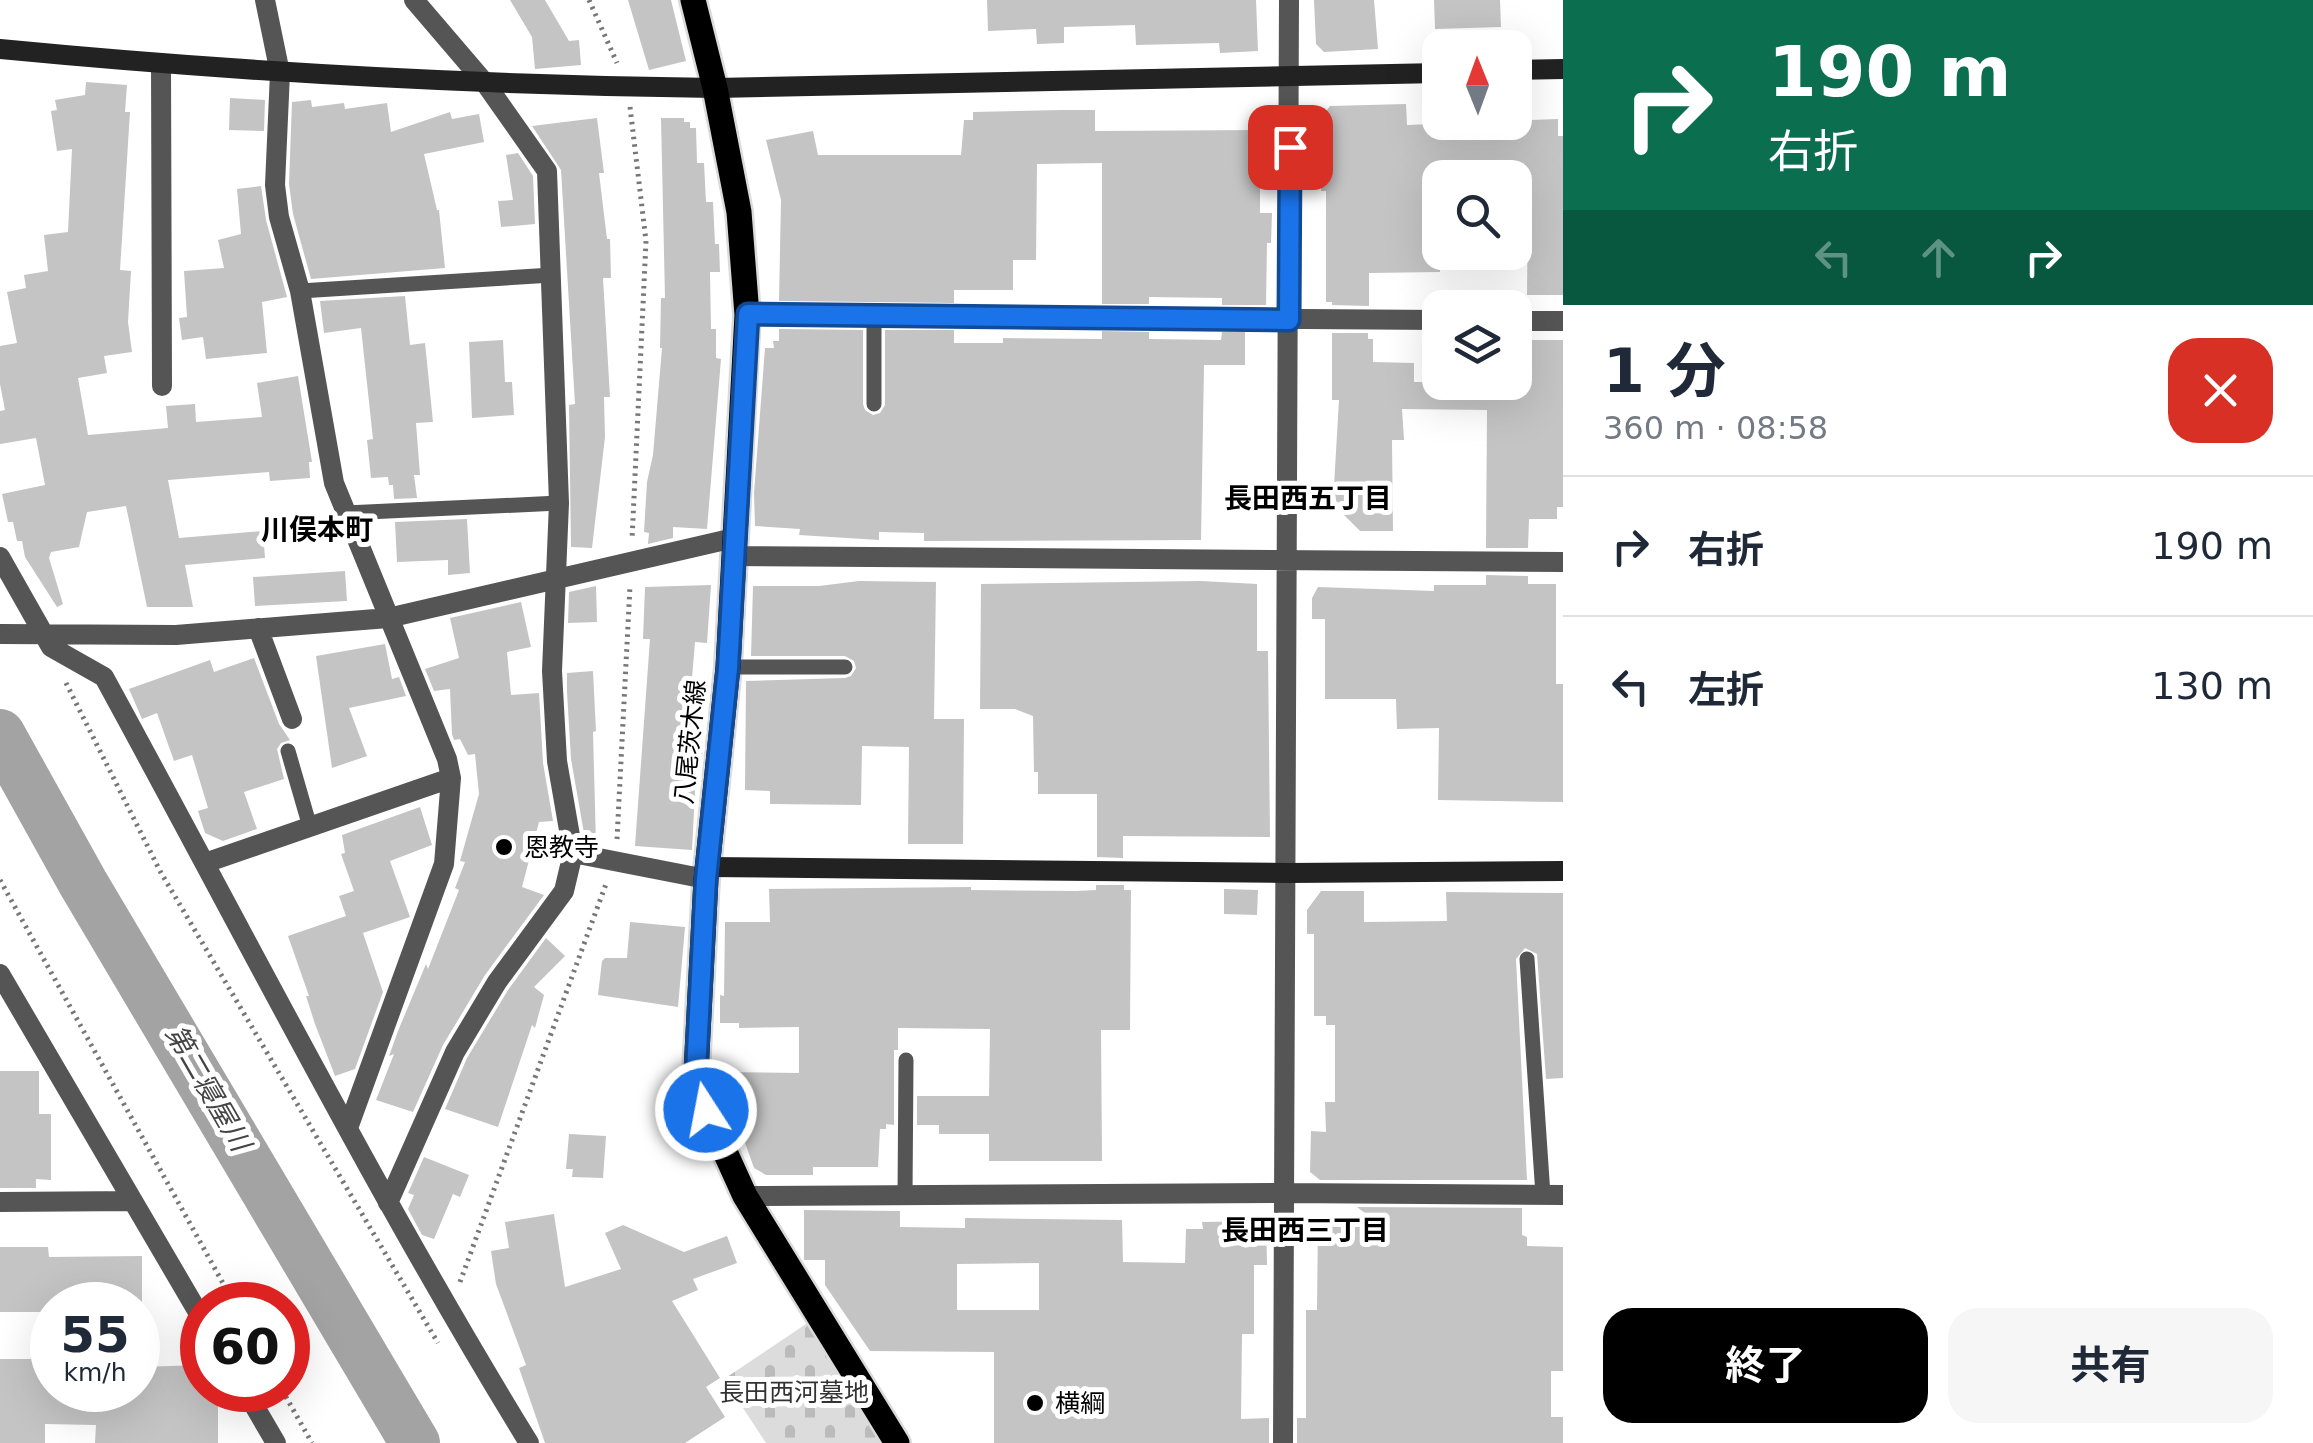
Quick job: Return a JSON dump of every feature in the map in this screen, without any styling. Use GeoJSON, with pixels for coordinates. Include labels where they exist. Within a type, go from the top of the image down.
{"type":"FeatureCollection","features":[{"type":"Feature","properties":{"kind":"main road","name":"八尾茨木線"},"geometry":{"type":"LineString","coordinates":[[693,0],[740,212],[748,314],[728,668],[707,873],[696,1072],[706,1110],[745,1196],[897,1443]]}},
{"type":"Feature","properties":{"kind":"street"},"geometry":{"type":"LineString","coordinates":[[264,0],[280,73],[275,185],[279,217],[300,290],[334,483],[447,759],[451,778],[444,864],[348,1128]]}},
{"type":"Feature","properties":{"kind":"street"},"geometry":{"type":"LineString","coordinates":[[388,1203],[455,1052],[497,982],[564,891],[573,854],[556,743],[552,671],[559,504],[547,171],[485,82],[414,0]]}},
{"type":"Feature","properties":{"kind":"street"},"geometry":{"type":"LineString","coordinates":[[1283,1443],[1289,0]]}},
{"type":"Feature","properties":{"kind":"street"},"geometry":{"type":"LineString","coordinates":[[0,49],[280,73],[627,87],[1422,73]]}},
{"type":"Feature","properties":{"kind":"street"},"geometry":{"type":"LineString","coordinates":[[162,64],[162,386]]}},
{"type":"Feature","properties":{"kind":"street"},"geometry":{"type":"LineString","coordinates":[[1532,69],[1563,68]]}},
{"type":"Feature","properties":{"kind":"street"},"geometry":{"type":"LineString","coordinates":[[748,314],[1422,320]]}},
{"type":"Feature","properties":{"kind":"street"},"geometry":{"type":"LineString","coordinates":[[1532,320],[1563,320]]}},
{"type":"Feature","properties":{"kind":"street"},"geometry":{"type":"LineString","coordinates":[[0,634],[47,641],[388,618],[631,564],[733,547],[1288,561],[1563,562]]}},
{"type":"Feature","properties":{"kind":"street"},"geometry":{"type":"LineString","coordinates":[[0,556],[47,641],[104,678],[449,1313],[529,1443]]}},
{"type":"Feature","properties":{"kind":"street"},"geometry":{"type":"LineString","coordinates":[[258,628],[292,719]]}},
{"type":"Feature","properties":{"kind":"street"},"geometry":{"type":"LineString","coordinates":[[205,863],[451,778]]}},
{"type":"Feature","properties":{"kind":"street"},"geometry":{"type":"LineString","coordinates":[[573,854],[707,873],[1563,871]]}},
{"type":"Feature","properties":{"kind":"street"},"geometry":{"type":"LineString","coordinates":[[0,974],[180,1282]]}},
{"type":"Feature","properties":{"kind":"street"},"geometry":{"type":"LineString","coordinates":[[745,1196],[1553,1195]]}},
{"type":"Feature","properties":{"kind":"street"},"geometry":{"type":"LineString","coordinates":[[0,1202],[132,1201]]}},
{"type":"Feature","properties":{"kind":"street"},"geometry":{"type":"LineString","coordinates":[[257,1412],[276,1443]]}},
{"type":"Feature","properties":{"kind":"lane"},"geometry":{"type":"LineString","coordinates":[[300,290],[552,274]]}},
{"type":"Feature","properties":{"kind":"lane"},"geometry":{"type":"LineString","coordinates":[[874,316],[874,404]]}},
{"type":"Feature","properties":{"kind":"lane"},"geometry":{"type":"LineString","coordinates":[[346,513],[559,504]]}},
{"type":"Feature","properties":{"kind":"lane"},"geometry":{"type":"LineString","coordinates":[[728,668],[845,667]]}},
{"type":"Feature","properties":{"kind":"lane"},"geometry":{"type":"LineString","coordinates":[[288,751],[310,827]]}},
{"type":"Feature","properties":{"kind":"lane"},"geometry":{"type":"LineString","coordinates":[[1527,959],[1553,1195]]}},
{"type":"Feature","properties":{"kind":"lane"},"geometry":{"type":"LineString","coordinates":[[905,1196],[906,1060]]}},
{"type":"Feature","properties":{"kind":"path"},"geometry":{"type":"LineString","coordinates":[[449,1313],[614,862],[622,796],[646,240],[627,87],[589,0]]}},
{"type":"Feature","properties":{"kind":"path"},"geometry":{"type":"LineString","coordinates":[[47,641],[160,871],[448,1359]]}},
{"type":"Feature","properties":{"kind":"path"},"geometry":{"type":"LineString","coordinates":[[0,880],[222,1282]]}},
{"type":"Feature","properties":{"kind":"path"},"geometry":{"type":"LineString","coordinates":[[294,1412],[312,1443]]}},
{"type":"Feature","properties":{"kind":"green space","name":"長田西河墓地"},"geometry":{"type":"Polygon","coordinates":[[[809,1322],[884,1443],[766,1443],[724,1379],[809,1322]]]}},
{"type":"Feature","properties":{"kind":"building"},"geometry":{"type":"Polygon","coordinates":[[[510,0],[545,0],[569,41],[579,40],[581,65],[535,69],[532,37],[510,0]]]}},
{"type":"Feature","properties":{"kind":"building"},"geometry":{"type":"Polygon","coordinates":[[[628,0],[671,0],[686,61],[649,70],[628,0]]]}},
{"type":"Feature","properties":{"kind":"building"},"geometry":{"type":"Polygon","coordinates":[[[987,0],[1256,0],[1258,51],[1220,53],[1219,43],[1136,45],[1135,25],[1064,27],[1064,43],[1037,44],[1036,29],[988,31],[987,0]]]}},
{"type":"Feature","properties":{"kind":"building"},"geometry":{"type":"Polygon","coordinates":[[[1314,0],[1374,0],[1378,49],[1324,52],[1316,44],[1314,0]]]}},
{"type":"Feature","properties":{"kind":"building"},"geometry":{"type":"Polygon","coordinates":[[[1434,0],[1500,0],[1501,27],[1435,29],[1434,0]]]}},
{"type":"Feature","properties":{"kind":"building"},"geometry":{"type":"Polygon","coordinates":[[[86,82],[127,85],[125,112],[130,112],[120,270],[131,271],[128,322],[132,352],[104,356],[107,373],[78,378],[88,435],[168,428],[166,406],[195,404],[196,422],[262,417],[257,383],[298,376],[312,462],[310,478],[270,481],[269,472],[168,480],[179,538],[263,531],[265,558],[185,565],[193,607],[147,607],[126,506],[87,512],[79,547],[51,552],[49,558],[63,604],[57,607],[25,557],[22,541],[17,541],[2,494],[45,485],[36,438],[0,444],[0,411],[5,410],[0,346],[17,343],[7,292],[26,288],[24,275],[48,271],[44,235],[68,232],[72,149],[57,151],[51,111],[57,110],[55,100],[85,95],[86,82]]]}},
{"type":"Feature","properties":{"kind":"building"},"geometry":{"type":"Polygon","coordinates":[[[230,98],[265,100],[264,131],[229,130],[230,98]]]}},
{"type":"Feature","properties":{"kind":"building"},"geometry":{"type":"Polygon","coordinates":[[[311,100],[312,107],[344,103],[345,109],[387,103],[391,132],[450,112],[452,119],[479,114],[484,142],[424,154],[439,210],[445,268],[311,279],[289,184],[292,102],[311,100]]]}},
{"type":"Feature","properties":{"kind":"building"},"geometry":{"type":"Polygon","coordinates":[[[1406,104],[1407,125],[1422,124],[1422,140],[1532,140],[1532,120],[1558,119],[1558,136],[1563,136],[1563,295],[1532,295],[1532,290],[1527,290],[1527,270],[1532,270],[1532,160],[1422,160],[1422,270],[1440,272],[1369,273],[1369,306],[1326,302],[1326,191],[1321,191],[1320,119],[1330,106],[1406,104]]]}},
{"type":"Feature","properties":{"kind":"building"},"geometry":{"type":"Polygon","coordinates":[[[1095,110],[1095,131],[1260,130],[1260,213],[1272,213],[1271,243],[1267,243],[1266,305],[1222,305],[1222,298],[1149,297],[1149,304],[1102,304],[1102,163],[1037,164],[1036,260],[1013,260],[1013,290],[954,290],[954,303],[779,301],[781,200],[766,140],[813,131],[818,155],[961,155],[964,120],[973,120],[973,112],[1095,110]]]}},
{"type":"Feature","properties":{"kind":"building"},"geometry":{"type":"Polygon","coordinates":[[[597,118],[604,173],[599,173],[610,239],[611,278],[603,278],[610,397],[604,397],[605,437],[592,548],[571,547],[569,405],[575,404],[561,170],[532,126],[597,118]]]}},
{"type":"Feature","properties":{"kind":"building"},"geometry":{"type":"Polygon","coordinates":[[[661,118],[684,118],[684,122],[690,122],[690,128],[696,128],[697,163],[704,163],[706,202],[713,202],[715,244],[719,244],[720,272],[710,272],[711,329],[716,329],[716,358],[721,359],[707,529],[673,527],[673,538],[648,544],[649,533],[644,532],[647,482],[662,348],[661,298],[665,298],[661,118]]]}},
{"type":"Feature","properties":{"kind":"building"},"geometry":{"type":"Polygon","coordinates":[[[518,153],[533,176],[535,224],[501,227],[498,201],[513,200],[506,155],[518,153]]]}},
{"type":"Feature","properties":{"kind":"building"},"geometry":{"type":"Polygon","coordinates":[[[261,186],[287,297],[262,302],[267,353],[206,359],[203,337],[182,340],[179,318],[187,317],[184,271],[224,268],[218,240],[241,234],[237,189],[261,186]]]}},
{"type":"Feature","properties":{"kind":"building"},"geometry":{"type":"Polygon","coordinates":[[[405,296],[410,345],[425,343],[433,422],[416,423],[420,475],[414,475],[417,498],[394,499],[388,477],[371,478],[367,440],[373,439],[361,328],[324,333],[320,301],[405,296]]]}},
{"type":"Feature","properties":{"kind":"building"},"geometry":{"type":"Polygon","coordinates":[[[779,329],[863,330],[863,404],[873,415],[885,405],[885,330],[954,330],[954,343],[1003,343],[1003,338],[1102,339],[1102,331],[1149,332],[1149,339],[1221,340],[1222,332],[1245,332],[1245,365],[1204,365],[1201,540],[924,541],[924,533],[879,532],[879,540],[799,535],[800,529],[755,526],[765,348],[774,348],[773,341],[779,341],[779,329]]]}},
{"type":"Feature","properties":{"kind":"building"},"geometry":{"type":"Polygon","coordinates":[[[1332,333],[1368,333],[1368,339],[1373,339],[1373,362],[1414,363],[1414,382],[1422,382],[1422,400],[1532,400],[1532,340],[1563,340],[1563,507],[1557,507],[1557,519],[1529,519],[1528,548],[1486,548],[1487,410],[1402,409],[1404,440],[1392,440],[1393,531],[1360,531],[1337,508],[1334,486],[1339,400],[1332,400],[1332,333]]]}},
{"type":"Feature","properties":{"kind":"building"},"geometry":{"type":"Polygon","coordinates":[[[503,340],[505,382],[512,382],[514,415],[472,418],[469,342],[503,340]]]}},
{"type":"Feature","properties":{"kind":"building"},"geometry":{"type":"Polygon","coordinates":[[[467,519],[470,573],[448,575],[448,560],[397,562],[395,522],[467,519]]]}},
{"type":"Feature","properties":{"kind":"building"},"geometry":{"type":"Polygon","coordinates":[[[345,571],[347,601],[255,606],[253,577],[345,571]]]}},
{"type":"Feature","properties":{"kind":"building"},"geometry":{"type":"Polygon","coordinates":[[[1486,575],[1528,576],[1528,584],[1556,584],[1556,684],[1563,684],[1563,802],[1438,800],[1439,728],[1397,729],[1396,699],[1325,699],[1325,619],[1312,619],[1312,598],[1318,587],[1434,591],[1434,585],[1486,585],[1486,575]]]}},
{"type":"Feature","properties":{"kind":"building"},"geometry":{"type":"Polygon","coordinates":[[[859,581],[936,582],[934,719],[964,719],[963,844],[908,844],[909,747],[862,746],[861,805],[770,804],[770,791],[745,790],[746,681],[845,678],[856,668],[854,661],[845,656],[751,656],[753,586],[819,586],[859,581]]]}},
{"type":"Feature","properties":{"kind":"building"},"geometry":{"type":"Polygon","coordinates":[[[981,584],[1257,584],[1257,651],[1268,651],[1270,837],[1123,836],[1123,858],[1097,857],[1097,794],[1038,794],[1033,716],[1015,709],[980,709],[981,584]]]}},
{"type":"Feature","properties":{"kind":"building"},"geometry":{"type":"Polygon","coordinates":[[[711,585],[707,643],[695,642],[691,690],[703,691],[699,745],[703,746],[701,771],[696,771],[692,850],[635,846],[650,639],[643,639],[645,587],[711,585]]]}},
{"type":"Feature","properties":{"kind":"building"},"geometry":{"type":"Polygon","coordinates":[[[596,586],[597,622],[568,623],[569,592],[596,586]]]}},
{"type":"Feature","properties":{"kind":"building"},"geometry":{"type":"Polygon","coordinates":[[[521,602],[531,647],[507,652],[511,695],[539,693],[543,763],[553,821],[539,822],[522,887],[544,895],[485,975],[443,1045],[413,1112],[376,1100],[394,1054],[389,1056],[398,1031],[459,890],[455,888],[465,862],[460,861],[479,794],[475,754],[468,755],[460,739],[454,740],[452,734],[450,689],[434,691],[425,669],[459,658],[450,618],[521,602]]]}},
{"type":"Feature","properties":{"kind":"building"},"geometry":{"type":"Polygon","coordinates":[[[385,644],[392,679],[399,677],[406,696],[349,708],[367,756],[332,768],[316,656],[385,644]]]}},
{"type":"Feature","properties":{"kind":"building"},"geometry":{"type":"Polygon","coordinates":[[[254,658],[279,724],[290,740],[277,749],[284,779],[244,792],[257,829],[223,841],[205,833],[198,811],[208,808],[192,755],[174,761],[157,713],[142,719],[129,689],[210,660],[214,672],[254,658]]]}},
{"type":"Feature","properties":{"kind":"building"},"geometry":{"type":"Polygon","coordinates":[[[593,671],[596,844],[585,839],[571,759],[567,692],[567,673],[593,671]]]}},
{"type":"Feature","properties":{"kind":"building"},"geometry":{"type":"Polygon","coordinates":[[[420,807],[432,845],[390,861],[410,917],[363,933],[383,992],[355,1069],[335,1076],[288,936],[346,916],[339,896],[354,891],[341,854],[345,853],[342,835],[420,807]]]}},
{"type":"Feature","properties":{"kind":"building"},"geometry":{"type":"Polygon","coordinates":[[[1096,885],[1124,885],[1124,890],[1131,890],[1130,1030],[1101,1030],[1102,1161],[989,1161],[989,1134],[939,1134],[939,1125],[917,1125],[917,1096],[989,1096],[990,1029],[898,1028],[898,1050],[894,1050],[894,1125],[886,1124],[886,1129],[880,1129],[878,1167],[813,1167],[813,1175],[766,1175],[754,1168],[720,1072],[799,1073],[799,1027],[739,1028],[739,1023],[720,1023],[725,922],[770,922],[769,889],[971,887],[1076,891],[1096,890],[1096,885]]]}},
{"type":"Feature","properties":{"kind":"building"},"geometry":{"type":"Polygon","coordinates":[[[1224,889],[1258,890],[1257,915],[1224,914],[1224,889]]]}},
{"type":"Feature","properties":{"kind":"building"},"geometry":{"type":"Polygon","coordinates":[[[1321,891],[1364,891],[1364,922],[1447,921],[1446,892],[1563,893],[1563,1078],[1546,1079],[1537,954],[1525,948],[1516,959],[1527,1180],[1320,1180],[1310,1172],[1311,1131],[1326,1132],[1325,1102],[1335,1102],[1335,1025],[1326,1025],[1326,1016],[1314,1016],[1314,934],[1307,934],[1307,910],[1321,891]]]}},
{"type":"Feature","properties":{"kind":"building"},"geometry":{"type":"Polygon","coordinates":[[[630,922],[685,927],[678,1007],[598,995],[602,961],[627,958],[630,922]]]}},
{"type":"Feature","properties":{"kind":"building"},"geometry":{"type":"Polygon","coordinates":[[[546,938],[565,956],[534,987],[544,995],[498,1127],[445,1109],[467,1058],[508,990],[546,938]]]}},
{"type":"Feature","properties":{"kind":"building"},"geometry":{"type":"Polygon","coordinates":[[[0,1071],[39,1071],[39,1114],[51,1114],[51,1180],[36,1179],[36,1188],[0,1188],[0,1071]]]}},
{"type":"Feature","properties":{"kind":"building"},"geometry":{"type":"Polygon","coordinates":[[[569,1134],[606,1136],[603,1178],[572,1177],[573,1169],[566,1169],[569,1134]]]}},
{"type":"Feature","properties":{"kind":"building"},"geometry":{"type":"Polygon","coordinates":[[[424,1157],[469,1175],[460,1197],[453,1194],[434,1239],[422,1235],[408,1209],[414,1195],[408,1193],[424,1157]]]}},
{"type":"Feature","properties":{"kind":"building"},"geometry":{"type":"Polygon","coordinates":[[[1357,1207],[1522,1208],[1522,1235],[1527,1237],[1527,1246],[1563,1247],[1563,1371],[1551,1371],[1551,1417],[1563,1417],[1563,1443],[1297,1443],[1297,1418],[1306,1418],[1306,1310],[1317,1310],[1318,1220],[1374,1220],[1357,1207]]]}},
{"type":"Feature","properties":{"kind":"building"},"geometry":{"type":"Polygon","coordinates":[[[804,1210],[900,1211],[900,1227],[965,1228],[965,1218],[1122,1220],[1123,1262],[1185,1263],[1186,1229],[1203,1229],[1202,1222],[1266,1221],[1267,1265],[1254,1265],[1254,1334],[1242,1334],[1241,1419],[1269,1418],[1269,1443],[994,1443],[994,1352],[870,1351],[825,1285],[825,1260],[804,1260],[804,1210]],[[1039,1263],[957,1264],[957,1310],[1039,1310],[1039,1263]]]}},
{"type":"Feature","properties":{"kind":"building"},"geometry":{"type":"Polygon","coordinates":[[[554,1214],[565,1287],[621,1269],[605,1233],[623,1225],[684,1252],[727,1236],[737,1263],[693,1279],[698,1290],[672,1301],[720,1378],[706,1387],[725,1417],[685,1443],[545,1443],[519,1368],[526,1365],[496,1284],[491,1251],[509,1248],[505,1222],[554,1214]]]}},
{"type":"Feature","properties":{"kind":"building"},"geometry":{"type":"Polygon","coordinates":[[[0,1247],[48,1247],[49,1257],[142,1256],[142,1282],[30,1282],[30,1312],[0,1312],[0,1247]]]}},
{"type":"Feature","properties":{"kind":"building"},"geometry":{"type":"Polygon","coordinates":[[[0,1359],[30,1359],[30,1412],[160,1412],[160,1366],[180,1366],[180,1412],[218,1412],[218,1443],[95,1443],[96,1425],[45,1424],[45,1443],[0,1443],[0,1359]]]}},
{"type":"Feature","properties":{"kind":"waterway","name":"第二寝屋川"},"geometry":{"type":"LineString","coordinates":[[0,734],[83,883],[415,1443]]}},
{"type":"Feature","properties":{"kind":"place","name":"恩教寺"},"geometry":{"type":"Point","coordinates":[504,847]}},
{"type":"Feature","properties":{"kind":"place","name":"横綱"},"geometry":{"type":"Point","coordinates":[1035,1403]}},
{"type":"Feature","properties":{"kind":"district","name":"長田西五丁目"},"geometry":{"type":"Point","coordinates":[1308,498]}},
{"type":"Feature","properties":{"kind":"district","name":"川俣本町"},"geometry":{"type":"Point","coordinates":[317,529]}},
{"type":"Feature","properties":{"kind":"district","name":"長田西三丁目"},"geometry":{"type":"Point","coordinates":[1305,1230]}},
{"type":"Feature","properties":{"kind":"route"},"geometry":{"type":"LineString","coordinates":[[706,1110],[696,1072],[706,879],[728,668],[748,314],[1289,320],[1290,147]]}}]}
